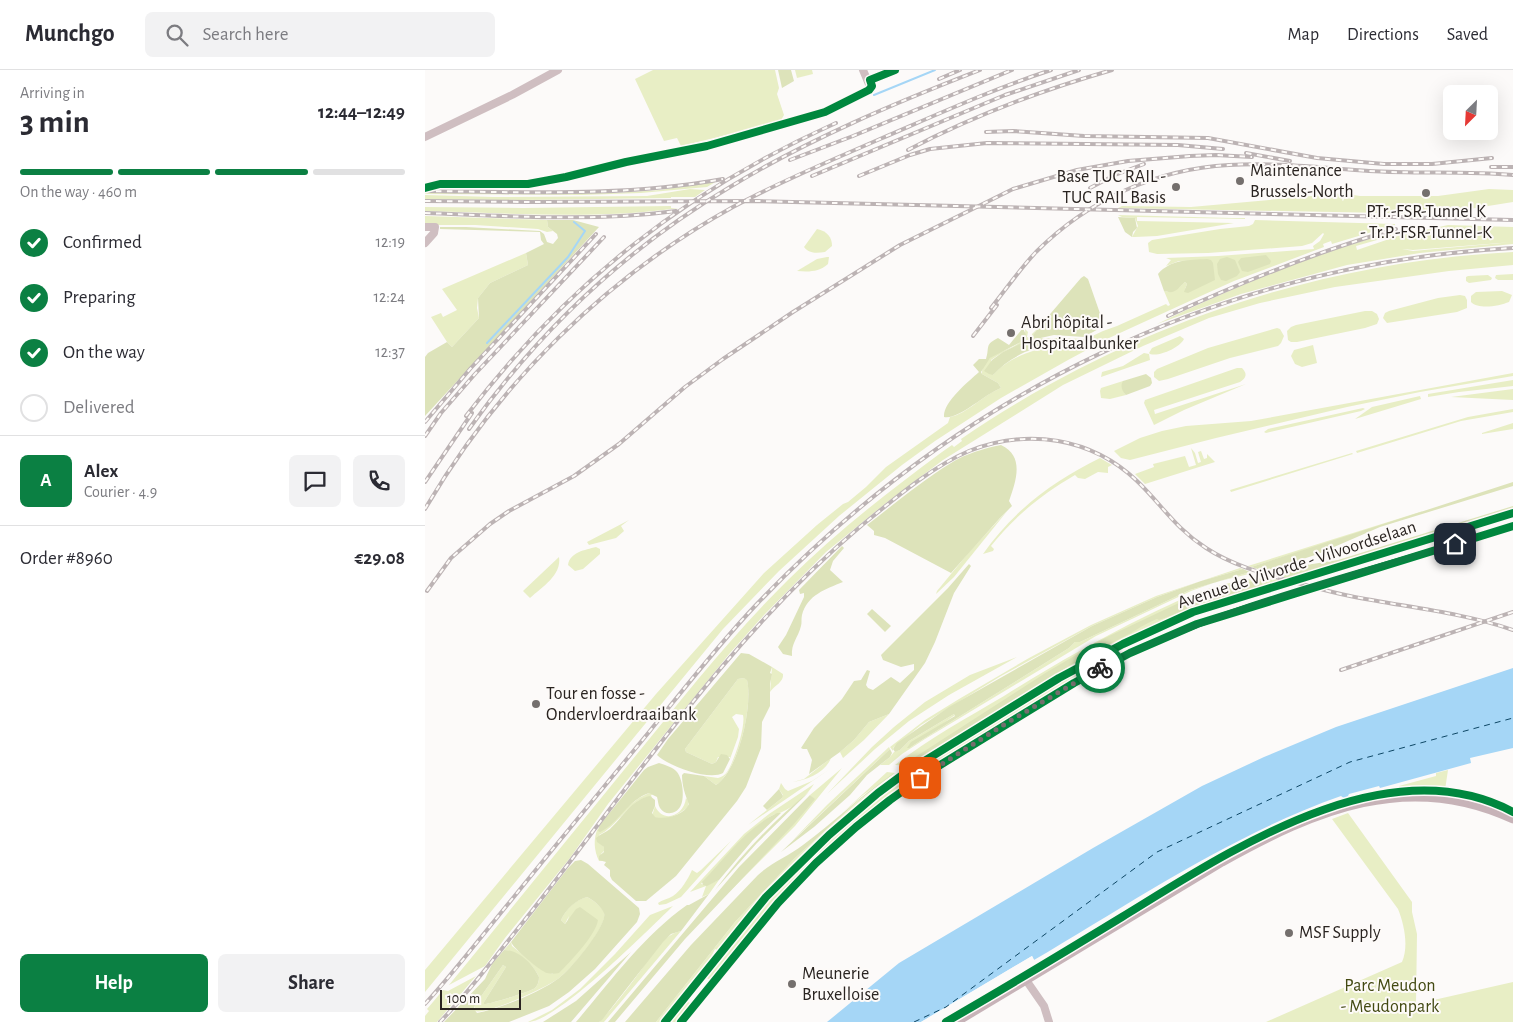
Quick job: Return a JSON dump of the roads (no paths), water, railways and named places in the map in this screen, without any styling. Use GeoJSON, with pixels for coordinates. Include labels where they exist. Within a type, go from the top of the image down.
{"type":"FeatureCollection","features":[{"type":"Feature","properties":{"kind":"main road","name":"Avenue de Vilvorde - Vilvoordselaan"},"geometry":{"type":"LineString","coordinates":[[665,1022],[766,897],[836,829],[905,773],[1059,678],[1123,644],[1193,612],[1513,513]]}},
{"type":"Feature","properties":{"kind":"main road","name":"Avenue de Vilvorde - Vilvoordselaan"},"geometry":{"type":"LineString","coordinates":[[681,1022],[778,902],[816,863],[856,827],[931,770],[1074,683],[1130,652],[1205,621],[1513,526]]}},
{"type":"Feature","properties":{"kind":"main road"},"geometry":{"type":"LineString","coordinates":[[956,1022],[1244,850],[1292,827],[1349,806],[1394,797],[1438,797],[1481,806],[1513,819]]}},
{"type":"Feature","properties":{"kind":"street"},"geometry":{"type":"LineString","coordinates":[[425,137],[513,96],[558,70]]}},
{"type":"Feature","properties":{"kind":"street"},"geometry":{"type":"LineString","coordinates":[[863,70],[871,89]]}},
{"type":"Feature","properties":{"kind":"street"},"geometry":{"type":"LineString","coordinates":[[425,227],[435,227],[434,233],[425,243]]}},
{"type":"Feature","properties":{"kind":"street"},"geometry":{"type":"LineString","coordinates":[[1026,980],[1044,1006],[1049,1022]]}},
{"type":"Feature","properties":{"kind":"water"},"geometry":{"type":"Polygon","coordinates":[[[1513,668],[1513,748],[1470,758],[1471,763],[1380,788],[1379,786],[1349,794],[1345,799],[1341,796],[1262,829],[1185,870],[1034,960],[1032,956],[921,1022],[827,1022],[899,963],[1202,786],[1264,757],[1336,727],[1513,668]]]}},
{"type":"Feature","properties":{"kind":"waterway"},"geometry":{"type":"LineString","coordinates":[[874,95],[935,70]]}},
{"type":"Feature","properties":{"kind":"waterway"},"geometry":{"type":"LineString","coordinates":[[487,343],[568,257],[585,231],[574,222]]}},
{"type":"Feature","properties":{"kind":"railway"},"geometry":{"type":"LineString","coordinates":[[939,79],[960,70]]}},
{"type":"Feature","properties":{"kind":"railway"},"geometry":{"type":"LineString","coordinates":[[469,429],[496,393],[555,325],[621,265],[692,211],[790,153],[916,95],[980,70]]}},
{"type":"Feature","properties":{"kind":"railway"},"geometry":{"type":"LineString","coordinates":[[790,160],[1012,70]]}},
{"type":"Feature","properties":{"kind":"railway"},"geometry":{"type":"LineString","coordinates":[[425,509],[454,463],[486,419],[521,377],[559,337],[599,300],[642,266],[686,235],[769,188],[824,163],[1008,85],[1051,70]]}},
{"type":"Feature","properties":{"kind":"railway"},"geometry":{"type":"LineString","coordinates":[[812,176],[1005,95],[1079,70]]}},
{"type":"Feature","properties":{"kind":"railway"},"geometry":{"type":"LineString","coordinates":[[908,150],[957,126],[1008,105],[1112,70]]}},
{"type":"Feature","properties":{"kind":"railway"},"geometry":{"type":"LineString","coordinates":[[466,416],[505,368],[545,324],[632,245],[679,211],[729,179],[781,150],[836,123]]}},
{"type":"Feature","properties":{"kind":"railway"},"geometry":{"type":"LineString","coordinates":[[986,132],[1013,131],[1084,136],[1208,138],[1317,158],[1384,164],[1432,164],[1492,158]]}},
{"type":"Feature","properties":{"kind":"railway"},"geometry":{"type":"LineString","coordinates":[[859,176],[910,155],[930,149],[987,143],[1178,145],[1223,149]]}},
{"type":"Feature","properties":{"kind":"railway"},"geometry":{"type":"LineString","coordinates":[[1246,153],[1290,161]]}},
{"type":"Feature","properties":{"kind":"railway"},"geometry":{"type":"LineString","coordinates":[[427,591],[451,558],[490,524],[509,511],[574,476],[619,444],[685,387],[723,359],[793,312],[900,245],[1013,189],[1077,170],[1128,161],[1190,156],[1252,157]]}},
{"type":"Feature","properties":{"kind":"railway"},"geometry":{"type":"LineString","coordinates":[[1090,188],[1115,175],[1144,164]]}},
{"type":"Feature","properties":{"kind":"railway"},"geometry":{"type":"LineString","coordinates":[[991,308],[1036,252],[1056,233],[1078,217],[1125,190],[1175,173],[1229,165],[1264,164],[1387,172],[1513,175]]}},
{"type":"Feature","properties":{"kind":"railway"},"geometry":{"type":"LineString","coordinates":[[1491,167],[1513,167]]}},
{"type":"Feature","properties":{"kind":"railway"},"geometry":{"type":"LineString","coordinates":[[425,191],[612,191],[649,189],[723,179]]}},
{"type":"Feature","properties":{"kind":"railway"},"geometry":{"type":"LineString","coordinates":[[425,201],[757,201],[1513,220]]}},
{"type":"Feature","properties":{"kind":"railway"},"geometry":{"type":"LineString","coordinates":[[425,213],[519,217],[582,217],[676,211]]}},
{"type":"Feature","properties":{"kind":"railway"},"geometry":{"type":"LineString","coordinates":[[1168,316],[1281,268],[1338,247],[1396,229]]}},
{"type":"Feature","properties":{"kind":"railway"},"geometry":{"type":"LineString","coordinates":[[425,422],[470,369],[596,234]]}},
{"type":"Feature","properties":{"kind":"railway"},"geometry":{"type":"LineString","coordinates":[[425,436],[441,413],[475,374],[604,237]]}},
{"type":"Feature","properties":{"kind":"railway"},"geometry":{"type":"LineString","coordinates":[[425,1004],[459,965],[701,667],[742,620],[834,530],[918,462],[1007,404],[1100,353],[1198,312],[1300,281],[1405,259],[1513,248]]}},
{"type":"Feature","properties":{"kind":"railway"},"geometry":{"type":"LineString","coordinates":[[973,336],[997,305]]}},
{"type":"Feature","properties":{"kind":"railway"},"geometry":{"type":"LineString","coordinates":[[425,482],[472,413]]}},
{"type":"Feature","properties":{"kind":"railway"},"geometry":{"type":"LineString","coordinates":[[440,1022],[520,926],[681,717],[766,617],[812,570],[861,526],[927,475],[969,451],[991,444],[1024,439],[1058,441],[1079,446],[1110,460],[1128,473],[1195,540],[1236,564],[1268,575],[1335,593],[1453,614],[1513,630]]}},
{"type":"Feature","properties":{"kind":"railway"},"geometry":{"type":"LineString","coordinates":[[1341,670],[1513,612]]}},
{"type":"Feature","properties":{"kind":"place","name":"Maintenance Brussels-North"},"geometry":{"type":"Point","coordinates":[1240,181]}},
{"type":"Feature","properties":{"kind":"place","name":"Base TUC RAIL - TUC RAIL Basis"},"geometry":{"type":"Point","coordinates":[1176,187]}},
{"type":"Feature","properties":{"kind":"place","name":"P.Tr.-FSR-Tunnel K - Tr.P.-FSR-Tunnel-K"},"geometry":{"type":"Point","coordinates":[1426,193]}},
{"type":"Feature","properties":{"kind":"place","name":"Abri hôpital - Hospitaalbunker"},"geometry":{"type":"Point","coordinates":[1011,333]}},
{"type":"Feature","properties":{"kind":"place","name":"Tour en fosse - Ondervloerdraaibank"},"geometry":{"type":"Point","coordinates":[536,704]}},
{"type":"Feature","properties":{"kind":"place","name":"MSF Supply"},"geometry":{"type":"Point","coordinates":[1289,933]}},
{"type":"Feature","properties":{"kind":"place","name":"Meunerie Bruxelloise"},"geometry":{"type":"Point","coordinates":[792,984]}},
{"type":"Feature","properties":{"kind":"park label","name":"Parc Meudon - Meudonpark"},"geometry":{"type":"Point","coordinates":[1390,996]}}]}
